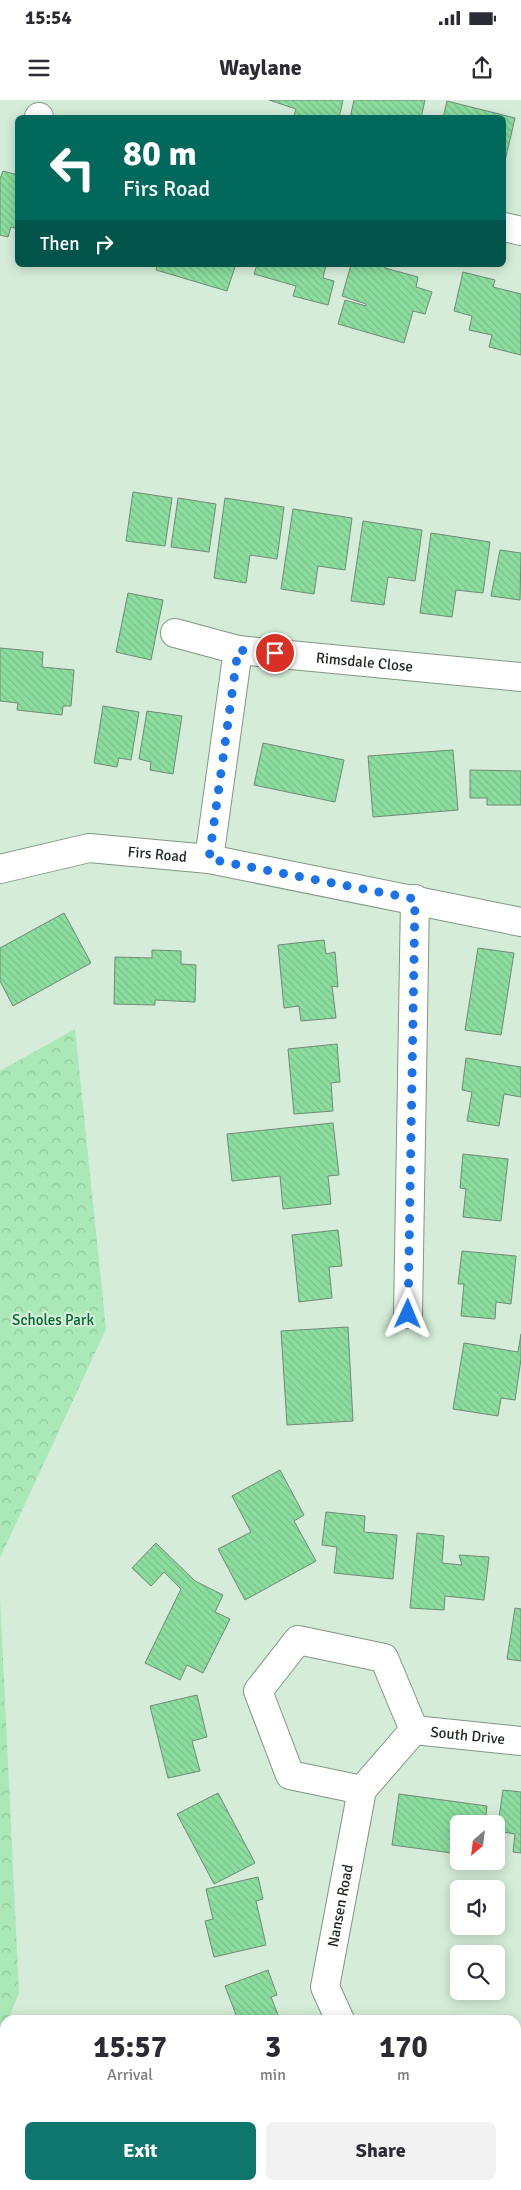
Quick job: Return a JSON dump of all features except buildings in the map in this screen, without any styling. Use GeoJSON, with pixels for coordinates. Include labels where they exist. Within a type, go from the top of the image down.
{"type":"FeatureCollection","features":[{"type":"Feature","properties":{"kind":"street"},"geometry":{"type":"LineString","coordinates":[[506,227],[521,231]]}},
{"type":"Feature","properties":{"kind":"street","name":"Rimsdale Close"},"geometry":{"type":"LineString","coordinates":[[175,633],[238,650],[521,677]]}},
{"type":"Feature","properties":{"kind":"street"},"geometry":{"type":"LineString","coordinates":[[209,859],[238,650]]}},
{"type":"Feature","properties":{"kind":"street","name":"Firs Road"},"geometry":{"type":"LineString","coordinates":[[0,869],[89,848],[209,859],[415,899],[521,922]]}},
{"type":"Feature","properties":{"kind":"street"},"geometry":{"type":"LineString","coordinates":[[408,1314],[415,899]]}},
{"type":"Feature","properties":{"kind":"street","name":"South Drive"},"geometry":{"type":"LineString","coordinates":[[298,1640],[384,1658],[414,1730],[362,1790],[290,1775],[258,1691],[298,1640]]}},
{"type":"Feature","properties":{"kind":"street","name":"South Drive"},"geometry":{"type":"LineString","coordinates":[[414,1730],[521,1742]]}},
{"type":"Feature","properties":{"kind":"street","name":"Nansen Road"},"geometry":{"type":"LineString","coordinates":[[338,2015],[325,1986],[362,1790]]}},
{"type":"Feature","properties":{"kind":"green space","name":"Scholes Park"},"geometry":{"type":"Polygon","coordinates":[[[75,1029],[106,1329],[0,1558],[0,1071],[75,1029]]]}},
{"type":"Feature","properties":{"kind":"green space"},"geometry":{"type":"Polygon","coordinates":[[[0,1597],[19,1993],[10,2015],[0,2015],[0,1597]]]}},
{"type":"Feature","properties":{"kind":"route"},"geometry":{"type":"LineString","coordinates":[[275,653],[238,650],[209,859],[415,899],[408,1314]]}}]}
